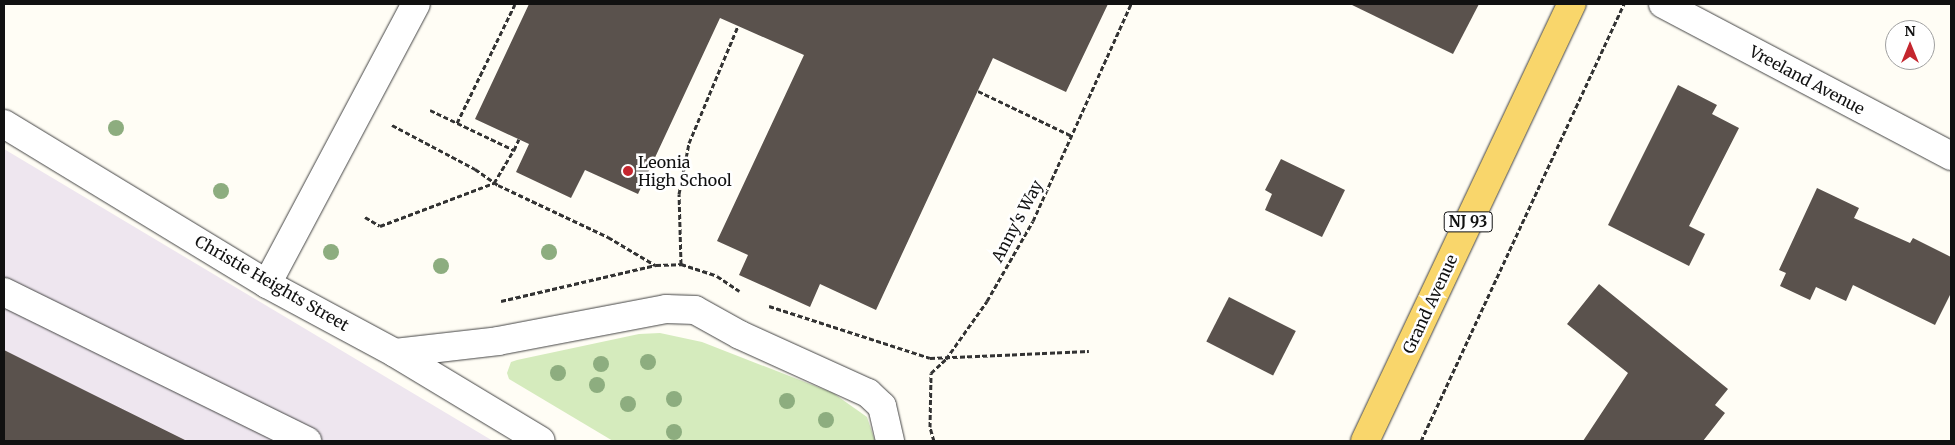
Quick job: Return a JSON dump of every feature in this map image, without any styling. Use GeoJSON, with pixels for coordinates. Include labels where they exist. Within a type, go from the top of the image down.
{"type":"FeatureCollection","features":[{"type":"Feature","properties":{"kind":"main road","name":"Grand Avenue"},"geometry":{"type":"LineString","coordinates":[[1365,441],[1572,4]]}},
{"type":"Feature","properties":{"kind":"street"},"geometry":{"type":"LineString","coordinates":[[267,284],[416,4]]}},
{"type":"Feature","properties":{"kind":"street","name":"Vreeland Avenue"},"geometry":{"type":"LineString","coordinates":[[1663,4],[1951,156]]}},
{"type":"Feature","properties":{"kind":"street","name":"Christie Heights Street"},"geometry":{"type":"LineString","coordinates":[[4,124],[267,284],[395,352],[541,441]]}},
{"type":"Feature","properties":{"kind":"street"},"geometry":{"type":"LineString","coordinates":[[4,292],[307,441]]}},
{"type":"Feature","properties":{"kind":"street"},"geometry":{"type":"LineString","coordinates":[[395,352],[498,341],[666,309],[696,310],[740,335],[868,393],[882,406],[890,441]]}},
{"type":"Feature","properties":{"kind":"path"},"geometry":{"type":"LineString","coordinates":[[457,123],[515,4]]}},
{"type":"Feature","properties":{"kind":"path","name":"Anny's Way"},"geometry":{"type":"LineString","coordinates":[[934,441],[930,427],[931,372],[946,359],[987,301],[1034,221],[1131,4]]}},
{"type":"Feature","properties":{"kind":"path"},"geometry":{"type":"LineString","coordinates":[[1421,441],[1624,4]]}},
{"type":"Feature","properties":{"kind":"path"},"geometry":{"type":"LineString","coordinates":[[681,264],[679,194],[689,143],[738,26]]}},
{"type":"Feature","properties":{"kind":"path"},"geometry":{"type":"LineString","coordinates":[[978,91],[1072,136]]}},
{"type":"Feature","properties":{"kind":"path"},"geometry":{"type":"LineString","coordinates":[[360,110],[467,164],[494,183],[608,237],[656,265]]}},
{"type":"Feature","properties":{"kind":"path"},"geometry":{"type":"LineString","coordinates":[[430,110],[514,150]]}},
{"type":"Feature","properties":{"kind":"path"},"geometry":{"type":"LineString","coordinates":[[365,216],[380,226],[494,183],[519,139]]}},
{"type":"Feature","properties":{"kind":"shaded area"},"geometry":{"type":"Polygon","coordinates":[[[4,149],[493,441],[4,441],[4,149]]]}},
{"type":"Feature","properties":{"kind":"green space"},"geometry":{"type":"Polygon","coordinates":[[[660,333],[702,342],[833,393],[867,417],[875,441],[613,441],[509,379],[507,373],[511,362],[517,360],[639,334],[660,333]]]}},
{"type":"Feature","properties":{"kind":"building"},"geometry":{"type":"Polygon","coordinates":[[[529,4],[1108,4],[1066,92],[993,58],[876,310],[820,284],[810,307],[739,275],[748,255],[717,241],[804,55],[720,18],[638,194],[585,170],[571,198],[516,172],[529,144],[475,119],[529,4]]]}},
{"type":"Feature","properties":{"kind":"building"},"geometry":{"type":"Polygon","coordinates":[[[1350,4],[1479,4],[1453,54],[1350,4]]]}},
{"type":"Feature","properties":{"kind":"building"},"geometry":{"type":"Polygon","coordinates":[[[1678,85],[1717,105],[1712,114],[1739,128],[1689,226],[1705,234],[1689,266],[1608,225],[1678,85]]]}},
{"type":"Feature","properties":{"kind":"building"},"geometry":{"type":"Polygon","coordinates":[[[1281,159],[1345,190],[1322,237],[1265,210],[1272,194],[1265,190],[1281,159]]]}},
{"type":"Feature","properties":{"kind":"building"},"geometry":{"type":"Polygon","coordinates":[[[1817,188],[1859,208],[1854,218],[1910,243],[1913,238],[1951,257],[1951,293],[1935,325],[1853,285],[1846,301],[1816,287],[1810,300],[1780,286],[1786,273],[1779,270],[1817,188]]]}},
{"type":"Feature","properties":{"kind":"building"},"geometry":{"type":"Polygon","coordinates":[[[1599,284],[1728,389],[1715,405],[1725,413],[1703,441],[1583,441],[1628,373],[1567,324],[1599,284]]]}},
{"type":"Feature","properties":{"kind":"building"},"geometry":{"type":"Polygon","coordinates":[[[1229,297],[1296,331],[1273,376],[1206,342],[1229,297]]]}},
{"type":"Feature","properties":{"kind":"building"},"geometry":{"type":"Polygon","coordinates":[[[4,350],[90,393],[187,441],[4,441],[4,350]]]}},
{"type":"Feature","properties":{"kind":"place","name":"Leonia High School"},"geometry":{"type":"Point","coordinates":[628,171]}}]}
